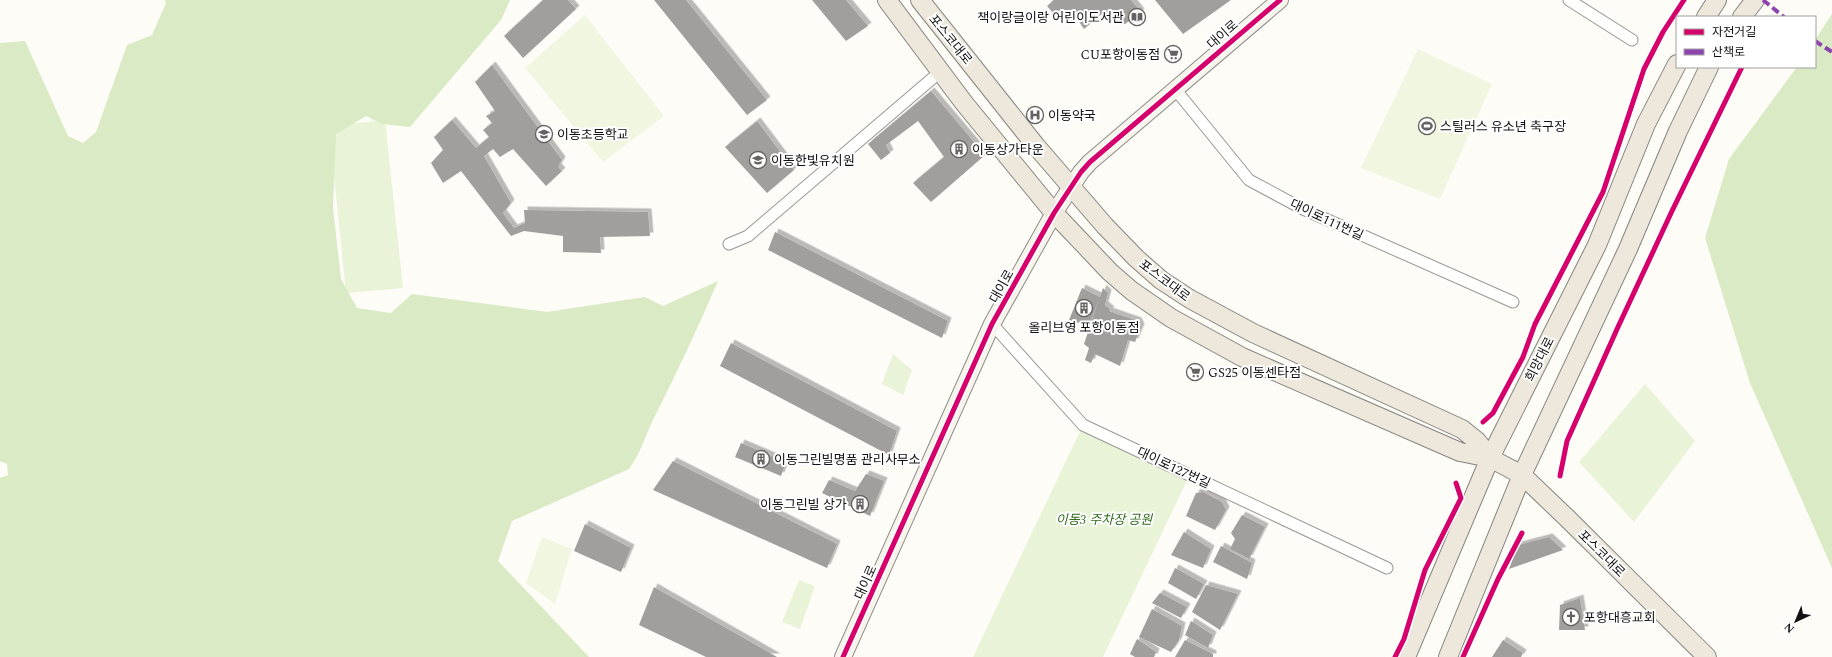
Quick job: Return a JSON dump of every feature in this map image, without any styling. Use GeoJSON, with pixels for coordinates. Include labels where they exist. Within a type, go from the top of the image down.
{"type":"FeatureCollection","features":[{"type":"Feature","properties":{"kind":"main road","name":"포스코대로"},"geometry":{"type":"LineString","coordinates":[[887,0],[964,103],[1054,213],[1110,272],[1132,291],[1171,318],[1198,334],[1262,366],[1460,452],[1490,458],[1522,475],[1707,657]]}},
{"type":"Feature","properties":{"kind":"main road","name":"포스코대로"},"geometry":{"type":"LineString","coordinates":[[920,0],[1036,146],[1071,187],[1105,226],[1136,258],[1161,280],[1190,299],[1252,333],[1462,429],[1477,441],[1490,458]]}},
{"type":"Feature","properties":{"kind":"main road"},"geometry":{"type":"LineString","coordinates":[[1707,16],[1717,0]]}},
{"type":"Feature","properties":{"kind":"main road"},"geometry":{"type":"LineString","coordinates":[[1743,16],[1755,0]]}},
{"type":"Feature","properties":{"kind":"main road","name":"희망대로"},"geometry":{"type":"LineString","coordinates":[[1406,657],[1490,458],[1597,245],[1646,124],[1676,66]]}},
{"type":"Feature","properties":{"kind":"main road"},"geometry":{"type":"LineString","coordinates":[[1448,657],[1522,475],[1628,249],[1678,132],[1709,68]]}},
{"type":"Feature","properties":{"kind":"street","name":"대이로"},"geometry":{"type":"LineString","coordinates":[[843,657],[992,324],[1054,213],[1071,187],[1090,162],[1280,0]]}},
{"type":"Feature","properties":{"kind":"street"},"geometry":{"type":"LineString","coordinates":[[1569,0],[1632,40]]}},
{"type":"Feature","properties":{"kind":"street"},"geometry":{"type":"LineString","coordinates":[[729,244],[748,236],[941,71]]}},
{"type":"Feature","properties":{"kind":"street","name":"대이로111번길"},"geometry":{"type":"LineString","coordinates":[[1175,89],[1249,180],[1303,209],[1513,302]]}},
{"type":"Feature","properties":{"kind":"street","name":"대이로127번길"},"geometry":{"type":"LineString","coordinates":[[992,324],[1083,425],[1387,568]]}},
{"type":"Feature","properties":{"kind":"green space"},"geometry":{"type":"Polygon","coordinates":[[[165,0],[510,0],[501,20],[410,127],[382,124],[366,116],[336,134],[333,208],[341,279],[357,308],[391,313],[412,294],[547,312],[645,297],[663,306],[718,281],[695,334],[629,469],[512,521],[498,561],[589,657],[0,657],[0,478],[8,475],[7,464],[0,461],[0,43],[25,41],[68,136],[83,143],[96,132],[127,45],[152,35],[166,3],[165,0]]]}},
{"type":"Feature","properties":{"kind":"green space"},"geometry":{"type":"Polygon","coordinates":[[[1832,14],[1832,568],[1750,383],[1705,238],[1729,159],[1796,68],[1816,68],[1816,38],[1832,14]]]}},
{"type":"Feature","properties":{"kind":"green space"},"geometry":{"type":"Polygon","coordinates":[[[585,15],[664,116],[603,162],[525,68],[585,15]]]}},
{"type":"Feature","properties":{"kind":"green space","name":"스틸러스 유소년 축구장"},"geometry":{"type":"Polygon","coordinates":[[[1418,49],[1492,84],[1440,199],[1361,168],[1418,49]]]}},
{"type":"Feature","properties":{"kind":"green space"},"geometry":{"type":"Polygon","coordinates":[[[385,120],[403,288],[346,293],[329,126],[385,120]]]}},
{"type":"Feature","properties":{"kind":"green space"},"geometry":{"type":"Polygon","coordinates":[[[893,354],[912,370],[903,395],[882,384],[893,354]]]}},
{"type":"Feature","properties":{"kind":"green space"},"geometry":{"type":"Polygon","coordinates":[[[1645,384],[1695,441],[1634,522],[1579,462],[1645,384]]]}},
{"type":"Feature","properties":{"kind":"green space","name":"이동3 주차장 공원"},"geometry":{"type":"Polygon","coordinates":[[[1083,425],[1190,474],[1103,657],[973,657],[1083,425]]]}},
{"type":"Feature","properties":{"kind":"green space"},"geometry":{"type":"Polygon","coordinates":[[[542,537],[572,549],[555,604],[526,583],[542,537]]]}},
{"type":"Feature","properties":{"kind":"green space"},"geometry":{"type":"Polygon","coordinates":[[[799,580],[815,586],[800,629],[782,622],[799,580]]]}},
{"type":"Feature","properties":{"kind":"building"},"geometry":{"type":"Polygon","coordinates":[[[543,0],[568,0],[576,9],[523,58],[504,36],[543,0]]]}},
{"type":"Feature","properties":{"kind":"building"},"geometry":{"type":"Polygon","coordinates":[[[654,0],[686,0],[767,100],[747,115],[654,0]]]}},
{"type":"Feature","properties":{"kind":"building"},"geometry":{"type":"Polygon","coordinates":[[[812,0],[846,0],[868,26],[846,41],[812,0]]]}},
{"type":"Feature","properties":{"kind":"building"},"geometry":{"type":"Polygon","coordinates":[[[1054,0],[1131,0],[1141,12],[1125,24],[1113,23],[1104,12],[1084,29],[1071,10],[1059,20],[1047,6],[1054,0]]]}},
{"type":"Feature","properties":{"kind":"building"},"geometry":{"type":"Polygon","coordinates":[[[1155,0],[1231,0],[1183,34],[1155,0]]]}},
{"type":"Feature","properties":{"kind":"building"},"geometry":{"type":"Polygon","coordinates":[[[492,65],[562,160],[558,167],[562,171],[546,186],[513,149],[500,157],[493,149],[484,156],[511,203],[503,213],[514,228],[525,223],[524,210],[648,212],[650,236],[600,237],[601,253],[563,252],[563,236],[524,231],[511,236],[461,171],[443,183],[431,163],[443,150],[434,137],[452,120],[476,148],[489,137],[483,130],[492,123],[486,116],[495,111],[475,82],[492,65]]]}},
{"type":"Feature","properties":{"kind":"building","name":"이동상가타운"},"geometry":{"type":"Polygon","coordinates":[[[931,91],[985,155],[931,202],[913,183],[944,157],[918,121],[886,145],[890,153],[881,160],[868,144],[931,91]]]}},
{"type":"Feature","properties":{"kind":"building","name":"이동한빛유치원"},"geometry":{"type":"Polygon","coordinates":[[[757,121],[794,170],[767,193],[725,147],[757,121]]]}},
{"type":"Feature","properties":{"kind":"building"},"geometry":{"type":"Polygon","coordinates":[[[775,232],[948,321],[942,338],[768,250],[775,232]]]}},
{"type":"Feature","properties":{"kind":"building"},"geometry":{"type":"Polygon","coordinates":[[[1082,288],[1100,297],[1103,288],[1108,293],[1105,305],[1111,310],[1109,311],[1138,321],[1141,327],[1135,342],[1128,340],[1120,366],[1095,354],[1091,363],[1085,360],[1089,348],[1084,344],[1099,299],[1089,326],[1069,320],[1082,288]]]}},
{"type":"Feature","properties":{"kind":"building"},"geometry":{"type":"Polygon","coordinates":[[[731,343],[897,431],[889,455],[720,366],[731,343]]]}},
{"type":"Feature","properties":{"kind":"building","name":"이동그린빌명품 관리사무소"},"geometry":{"type":"Polygon","coordinates":[[[741,443],[786,462],[781,476],[735,457],[741,443]]]}},
{"type":"Feature","properties":{"kind":"building"},"geometry":{"type":"Polygon","coordinates":[[[673,461],[837,544],[827,568],[653,490],[673,461]]]}},
{"type":"Feature","properties":{"kind":"building","name":"이동그린빌 상가"},"geometry":{"type":"Polygon","coordinates":[[[866,474],[884,481],[870,516],[822,493],[829,480],[855,491],[866,474]]]}},
{"type":"Feature","properties":{"kind":"building"},"geometry":{"type":"Polygon","coordinates":[[[1203,492],[1222,502],[1226,510],[1215,530],[1186,516],[1196,493],[1203,492]]]}},
{"type":"Feature","properties":{"kind":"building"},"geometry":{"type":"Polygon","coordinates":[[[1242,515],[1265,527],[1249,559],[1230,549],[1235,539],[1231,533],[1242,515]]]}},
{"type":"Feature","properties":{"kind":"building"},"geometry":{"type":"Polygon","coordinates":[[[585,524],[631,548],[621,572],[574,551],[585,524]]]}},
{"type":"Feature","properties":{"kind":"building"},"geometry":{"type":"Polygon","coordinates":[[[1184,532],[1211,549],[1203,568],[1171,555],[1184,532]]]}},
{"type":"Feature","properties":{"kind":"building"},"geometry":{"type":"Polygon","coordinates":[[[1549,537],[1563,550],[1509,569],[1518,545],[1549,537]]]}},
{"type":"Feature","properties":{"kind":"building"},"geometry":{"type":"Polygon","coordinates":[[[1221,546],[1252,563],[1247,579],[1213,562],[1221,546]]]}},
{"type":"Feature","properties":{"kind":"building"},"geometry":{"type":"Polygon","coordinates":[[[1175,568],[1204,584],[1196,599],[1168,583],[1175,568]]]}},
{"type":"Feature","properties":{"kind":"building"},"geometry":{"type":"Polygon","coordinates":[[[1206,585],[1238,594],[1220,630],[1192,612],[1206,585]]]}},
{"type":"Feature","properties":{"kind":"building"},"geometry":{"type":"Polygon","coordinates":[[[654,587],[777,657],[706,657],[639,625],[654,587]]]}},
{"type":"Feature","properties":{"kind":"building"},"geometry":{"type":"Polygon","coordinates":[[[1160,593],[1187,607],[1181,618],[1152,603],[1160,593]]]}},
{"type":"Feature","properties":{"kind":"building","name":"포항대흥교회"},"geometry":{"type":"Polygon","coordinates":[[[1580,598],[1585,630],[1559,630],[1560,605],[1580,598]]]}},
{"type":"Feature","properties":{"kind":"building"},"geometry":{"type":"Polygon","coordinates":[[[1152,609],[1182,626],[1179,640],[1171,652],[1139,637],[1152,609]]]}},
{"type":"Feature","properties":{"kind":"building"},"geometry":{"type":"Polygon","coordinates":[[[1191,621],[1213,635],[1208,648],[1185,635],[1191,621]]]}},
{"type":"Feature","properties":{"kind":"building"},"geometry":{"type":"Polygon","coordinates":[[[1137,639],[1156,652],[1154,657],[1135,657],[1130,654],[1137,639]]]}},
{"type":"Feature","properties":{"kind":"building"},"geometry":{"type":"Polygon","coordinates":[[[1185,640],[1213,654],[1213,657],[1175,657],[1185,640]]]}},
{"type":"Feature","properties":{"kind":"building"},"geometry":{"type":"Polygon","coordinates":[[[1503,640],[1523,653],[1521,657],[1492,657],[1503,640]]]}},
{"type":"Feature","properties":{"kind":"marked path"},"geometry":{"type":"LineString","coordinates":[[1763,0],[1783,16]]}},
{"type":"Feature","properties":{"kind":"marked path"},"geometry":{"type":"LineString","coordinates":[[1816,42],[1832,52]]}},
{"type":"Feature","properties":{"kind":"cycle path"},"geometry":{"type":"LineString","coordinates":[[843,657],[992,324],[1054,213],[1081,172],[1090,162],[1280,0]]}},
{"type":"Feature","properties":{"kind":"cycle path"},"geometry":{"type":"LineString","coordinates":[[1483,422],[1493,413],[1523,357],[1535,324],[1603,192],[1644,69],[1663,32],[1684,0]]}},
{"type":"Feature","properties":{"kind":"cycle path"},"geometry":{"type":"LineString","coordinates":[[1560,476],[1567,441],[1672,211],[1742,68]]}},
{"type":"Feature","properties":{"kind":"cycle path"},"geometry":{"type":"LineString","coordinates":[[1395,657],[1404,639],[1425,570],[1461,498],[1456,483]]}},
{"type":"Feature","properties":{"kind":"cycle path"},"geometry":{"type":"LineString","coordinates":[[1463,657],[1498,579],[1522,533]]}},
{"type":"Feature","properties":{"kind":"place","name":"책이랑글이랑 어린이도서관"},"geometry":{"type":"Point","coordinates":[1137,17]}},
{"type":"Feature","properties":{"kind":"place","name":"CU포항이동점"},"geometry":{"type":"Point","coordinates":[1173,54]}},
{"type":"Feature","properties":{"kind":"place","name":"이동약국"},"geometry":{"type":"Point","coordinates":[1035,115]}},
{"type":"Feature","properties":{"kind":"place","name":"스틸러스 유소년 축구장"},"geometry":{"type":"Point","coordinates":[1427,126]}},
{"type":"Feature","properties":{"kind":"place","name":"이동초등학교"},"geometry":{"type":"Point","coordinates":[544,134]}},
{"type":"Feature","properties":{"kind":"place","name":"이동상가타운"},"geometry":{"type":"Point","coordinates":[959,149]}},
{"type":"Feature","properties":{"kind":"place","name":"이동한빛유치원"},"geometry":{"type":"Point","coordinates":[758,160]}},
{"type":"Feature","properties":{"kind":"place","name":"올리브영 포항이동점"},"geometry":{"type":"Point","coordinates":[1084,308]}},
{"type":"Feature","properties":{"kind":"place","name":"GS25 이동센타점"},"geometry":{"type":"Point","coordinates":[1195,372]}},
{"type":"Feature","properties":{"kind":"place","name":"이동그린빌명품 관리사무소"},"geometry":{"type":"Point","coordinates":[761,459]}},
{"type":"Feature","properties":{"kind":"place","name":"이동그린빌 상가"},"geometry":{"type":"Point","coordinates":[860,504]}},
{"type":"Feature","properties":{"kind":"place","name":"포항대흥교회"},"geometry":{"type":"Point","coordinates":[1571,617]}}]}
